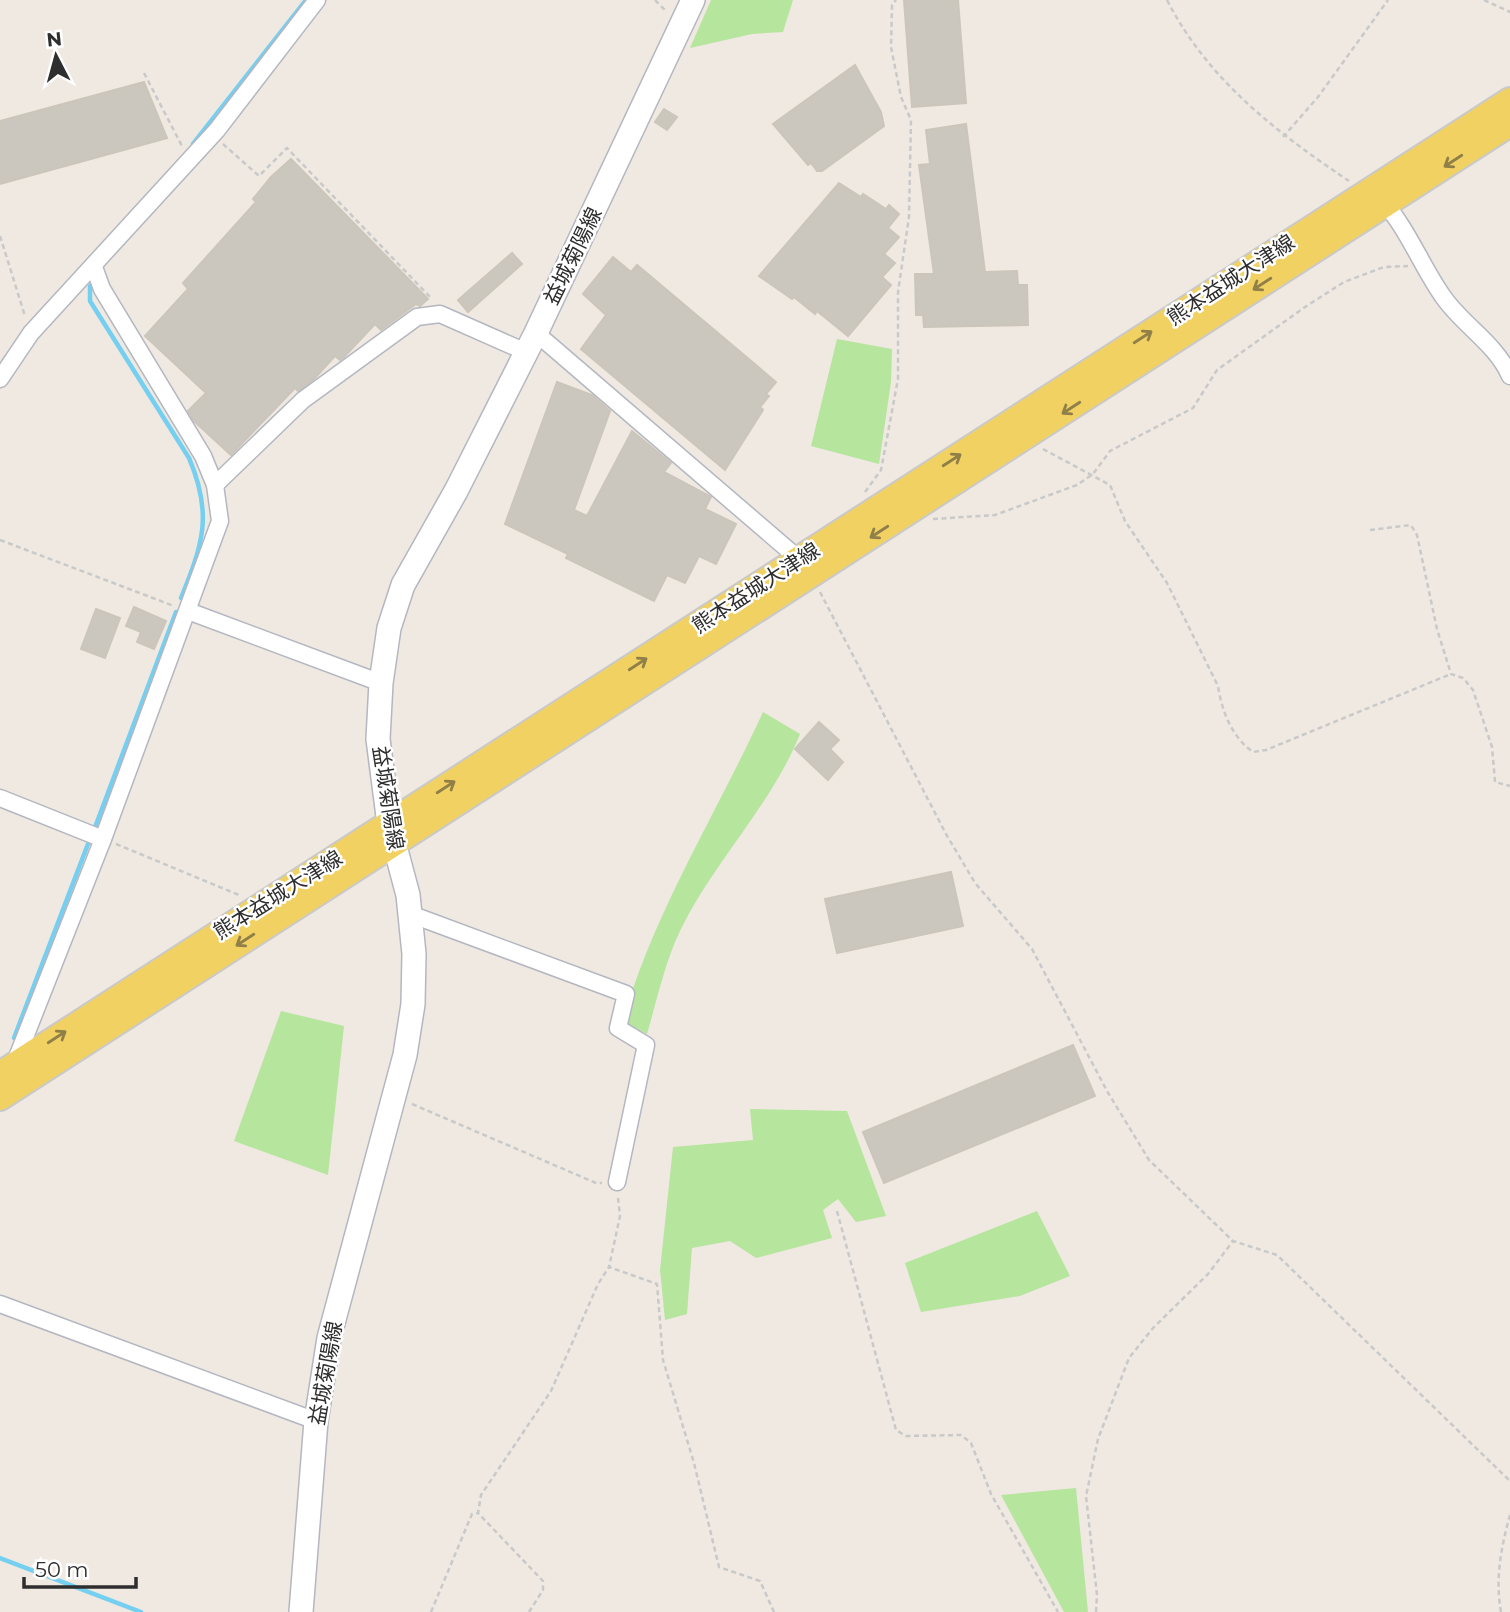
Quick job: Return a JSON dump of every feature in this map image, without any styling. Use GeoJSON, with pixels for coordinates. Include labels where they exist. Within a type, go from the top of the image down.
{"type":"FeatureCollection","features":[{"type":"Feature","properties":{"kind":"main road","name":"益城菊陽線"},"geometry":{"type":"LineString","coordinates":[[301,1612],[316,1420],[329,1338],[405,1055],[413,1004],[414,954],[410,914],[391,834],[378,739],[381,683],[389,628],[403,585],[531,342],[693,0]]}},
{"type":"Feature","properties":{"kind":"main road","name":"熊本益城大津線"},"geometry":{"type":"LineString","coordinates":[[806,567],[1026,437],[1510,100]]}},
{"type":"Feature","properties":{"kind":"main road","name":"熊本益城大津線"},"geometry":{"type":"LineString","coordinates":[[3,1088],[1375,195],[1510,124]]}},
{"type":"Feature","properties":{"kind":"main road","name":"熊本益城大津線"},"geometry":{"type":"LineString","coordinates":[[3,1088],[261,904],[391,834]]}},
{"type":"Feature","properties":{"kind":"street"},"geometry":{"type":"LineString","coordinates":[[0,379],[30,333],[94,267],[212,135],[317,0]]}},
{"type":"Feature","properties":{"kind":"street"},"geometry":{"type":"LineString","coordinates":[[1375,195],[1425,265],[1444,299],[1504,362],[1510,376]]}},
{"type":"Feature","properties":{"kind":"street"},"geometry":{"type":"LineString","coordinates":[[3,1088],[103,839],[220,521],[215,485],[203,456],[102,289],[94,267]]}},
{"type":"Feature","properties":{"kind":"street"},"geometry":{"type":"LineString","coordinates":[[215,485],[303,400],[417,317],[440,314],[531,342],[806,567]]}},
{"type":"Feature","properties":{"kind":"street"},"geometry":{"type":"LineString","coordinates":[[188,611],[381,683]]}},
{"type":"Feature","properties":{"kind":"street"},"geometry":{"type":"LineString","coordinates":[[0,798],[103,839]]}},
{"type":"Feature","properties":{"kind":"street"},"geometry":{"type":"LineString","coordinates":[[410,914],[626,994],[618,1028],[646,1045],[617,1182]]}},
{"type":"Feature","properties":{"kind":"street"},"geometry":{"type":"LineString","coordinates":[[0,1304],[316,1420]]}},
{"type":"Feature","properties":{"kind":"path"},"geometry":{"type":"LineString","coordinates":[[859,501],[881,470],[898,379],[898,292],[909,217],[911,120],[901,97],[891,47],[892,5],[896,0]]}},
{"type":"Feature","properties":{"kind":"path"},"geometry":{"type":"LineString","coordinates":[[1167,0],[1184,34],[1226,83],[1283,137],[1375,195]]}},
{"type":"Feature","properties":{"kind":"path"},"geometry":{"type":"LineString","coordinates":[[1283,137],[1318,97],[1388,0]]}},
{"type":"Feature","properties":{"kind":"path"},"geometry":{"type":"LineString","coordinates":[[1483,0],[1510,12]]}},
{"type":"Feature","properties":{"kind":"path"},"geometry":{"type":"LineString","coordinates":[[144,73],[189,161]]}},
{"type":"Feature","properties":{"kind":"path"},"geometry":{"type":"LineString","coordinates":[[212,135],[259,176],[287,148],[435,303],[440,314]]}},
{"type":"Feature","properties":{"kind":"path"},"geometry":{"type":"LineString","coordinates":[[0,236],[30,333]]}},
{"type":"Feature","properties":{"kind":"path"},"geometry":{"type":"LineString","coordinates":[[923,520],[995,514],[1077,485],[1093,474],[1110,451],[1193,408],[1217,370],[1344,282],[1384,267],[1425,265]]}},
{"type":"Feature","properties":{"kind":"path"},"geometry":{"type":"LineString","coordinates":[[1026,437],[1047,453],[1093,474],[1110,485],[1125,521],[1167,583],[1218,686],[1221,701],[1239,742],[1254,752],[1266,750],[1451,674],[1463,678],[1473,690],[1492,747],[1495,782],[1510,786]]}},
{"type":"Feature","properties":{"kind":"path"},"geometry":{"type":"LineString","coordinates":[[1370,530],[1411,525],[1417,535],[1437,629],[1451,674]]}},
{"type":"Feature","properties":{"kind":"path"},"geometry":{"type":"LineString","coordinates":[[0,540],[188,611]]}},
{"type":"Feature","properties":{"kind":"path"},"geometry":{"type":"LineString","coordinates":[[806,567],[946,834],[975,883],[1032,949],[1107,1091],[1149,1160],[1233,1241],[1278,1255],[1510,1481]]}},
{"type":"Feature","properties":{"kind":"path"},"geometry":{"type":"LineString","coordinates":[[103,839],[261,904]]}},
{"type":"Feature","properties":{"kind":"path"},"geometry":{"type":"LineString","coordinates":[[392,1096],[596,1184],[617,1182],[620,1216],[609,1267],[598,1284],[551,1391],[481,1495],[478,1513]]}},
{"type":"Feature","properties":{"kind":"path"},"geometry":{"type":"LineString","coordinates":[[837,1211],[896,1430],[906,1436],[961,1435],[971,1443],[991,1494],[1058,1612]]}},
{"type":"Feature","properties":{"kind":"path"},"geometry":{"type":"LineString","coordinates":[[1096,1612],[1097,1595],[1086,1496],[1098,1439],[1129,1358],[1153,1328],[1208,1274],[1233,1241]]}},
{"type":"Feature","properties":{"kind":"path"},"geometry":{"type":"LineString","coordinates":[[609,1267],[657,1284],[663,1360],[694,1463],[719,1567],[760,1581],[774,1612]]}},
{"type":"Feature","properties":{"kind":"path"},"geometry":{"type":"LineString","coordinates":[[431,1612],[472,1514],[478,1513]]}},
{"type":"Feature","properties":{"kind":"path"},"geometry":{"type":"LineString","coordinates":[[478,1513],[543,1581],[543,1590],[529,1612]]}},
{"type":"Feature","properties":{"kind":"path"},"geometry":{"type":"LineString","coordinates":[[1500,1612],[1498,1596],[1502,1545],[1510,1515]]}},
{"type":"Feature","properties":{"kind":"green space"},"geometry":{"type":"Polygon","coordinates":[[[711,0],[793,0],[783,32],[752,34],[690,48],[711,0]]]}},
{"type":"Feature","properties":{"kind":"green space"},"geometry":{"type":"Polygon","coordinates":[[[837,339],[892,349],[891,382],[879,464],[811,446],[837,339]]]}},
{"type":"Feature","properties":{"kind":"green space"},"geometry":{"type":"Polygon","coordinates":[[[763,712],[800,734],[774,785],[709,881],[680,931],[647,1034],[623,1022],[635,983],[668,904],[763,712]]]}},
{"type":"Feature","properties":{"kind":"green space"},"geometry":{"type":"Polygon","coordinates":[[[281,1011],[344,1026],[328,1175],[234,1141],[281,1011]]]}},
{"type":"Feature","properties":{"kind":"green space"},"geometry":{"type":"Polygon","coordinates":[[[750,1109],[847,1111],[886,1216],[856,1222],[838,1199],[823,1210],[832,1238],[756,1258],[730,1241],[692,1248],[687,1314],[665,1320],[660,1270],[673,1147],[753,1140],[750,1109]]]}},
{"type":"Feature","properties":{"kind":"green space"},"geometry":{"type":"Polygon","coordinates":[[[1037,1211],[1070,1276],[1020,1296],[921,1312],[905,1263],[1037,1211]]]}},
{"type":"Feature","properties":{"kind":"green space"},"geometry":{"type":"Polygon","coordinates":[[[1076,1488],[1088,1612],[1064,1612],[1001,1495],[1076,1488]]]}},
{"type":"Feature","properties":{"kind":"building"},"geometry":{"type":"Polygon","coordinates":[[[904,0],[958,0],[966,103],[912,107],[904,0]]]}},
{"type":"Feature","properties":{"kind":"building"},"geometry":{"type":"Polygon","coordinates":[[[855,65],[881,112],[884,126],[822,171],[817,171],[811,163],[808,165],[773,124],[855,65]]]}},
{"type":"Feature","properties":{"kind":"building"},"geometry":{"type":"Polygon","coordinates":[[[144,82],[167,138],[0,184],[0,121],[144,82]]]}},
{"type":"Feature","properties":{"kind":"building"},"geometry":{"type":"Polygon","coordinates":[[[664,109],[677,117],[667,130],[655,122],[664,109]]]}},
{"type":"Feature","properties":{"kind":"building"},"geometry":{"type":"Polygon","coordinates":[[[966,124],[985,272],[1017,271],[1018,285],[1027,285],[1028,325],[924,327],[923,315],[916,315],[915,274],[934,274],[919,165],[930,164],[926,130],[966,124]]]}},
{"type":"Feature","properties":{"kind":"building"},"geometry":{"type":"Polygon","coordinates":[[[291,159],[428,299],[420,306],[416,304],[381,330],[375,324],[344,357],[340,360],[335,356],[314,379],[298,391],[295,388],[231,455],[194,421],[188,411],[206,393],[145,336],[188,289],[183,283],[256,202],[253,199],[271,177],[291,159]]]}},
{"type":"Feature","properties":{"kind":"building"},"geometry":{"type":"Polygon","coordinates":[[[839,183],[886,209],[889,205],[899,214],[888,228],[899,237],[884,254],[895,263],[882,277],[891,285],[848,336],[817,311],[815,314],[794,297],[792,299],[759,276],[839,183]]]}},
{"type":"Feature","properties":{"kind":"building"},"geometry":{"type":"Polygon","coordinates":[[[512,253],[522,264],[468,312],[458,300],[512,253]]]}},
{"type":"Feature","properties":{"kind":"building"},"geometry":{"type":"Polygon","coordinates":[[[613,257],[631,272],[637,265],[776,382],[766,394],[769,396],[760,407],[763,410],[725,470],[581,349],[606,315],[583,294],[613,257]]]}},
{"type":"Feature","properties":{"kind":"building"},"geometry":{"type":"Polygon","coordinates":[[[557,382],[592,395],[610,411],[574,510],[587,516],[632,431],[671,463],[664,472],[711,497],[705,509],[736,524],[716,564],[699,556],[685,583],[667,575],[654,601],[566,558],[568,554],[505,524],[557,382]]]}},
{"type":"Feature","properties":{"kind":"building"},"geometry":{"type":"Polygon","coordinates":[[[134,607],[166,621],[154,649],[137,642],[141,632],[126,626],[134,607]]]}},
{"type":"Feature","properties":{"kind":"building"},"geometry":{"type":"Polygon","coordinates":[[[96,609],[120,618],[105,658],[81,649],[96,609]]]}},
{"type":"Feature","properties":{"kind":"building"},"geometry":{"type":"Polygon","coordinates":[[[819,722],[839,740],[830,749],[843,762],[828,780],[795,749],[819,722]]]}},
{"type":"Feature","properties":{"kind":"building"},"geometry":{"type":"Polygon","coordinates":[[[951,872],[963,926],[837,953],[825,899],[951,872]]]}},
{"type":"Feature","properties":{"kind":"building"},"geometry":{"type":"Polygon","coordinates":[[[1073,1045],[1095,1096],[884,1183],[863,1132],[1073,1045]]]}},
{"type":"Feature","properties":{"kind":"waterway"},"geometry":{"type":"LineString","coordinates":[[193,144],[306,0]]}},
{"type":"Feature","properties":{"kind":"waterway"},"geometry":{"type":"LineString","coordinates":[[90,286],[90,301],[189,458],[196,478],[201,496],[202,529],[200,545],[181,598]]}},
{"type":"Feature","properties":{"kind":"waterway"},"geometry":{"type":"LineString","coordinates":[[94,830],[176,612]]}},
{"type":"Feature","properties":{"kind":"waterway"},"geometry":{"type":"LineString","coordinates":[[14,1038],[88,844]]}},
{"type":"Feature","properties":{"kind":"waterway"},"geometry":{"type":"LineString","coordinates":[[0,1558],[141,1612]]}}]}
